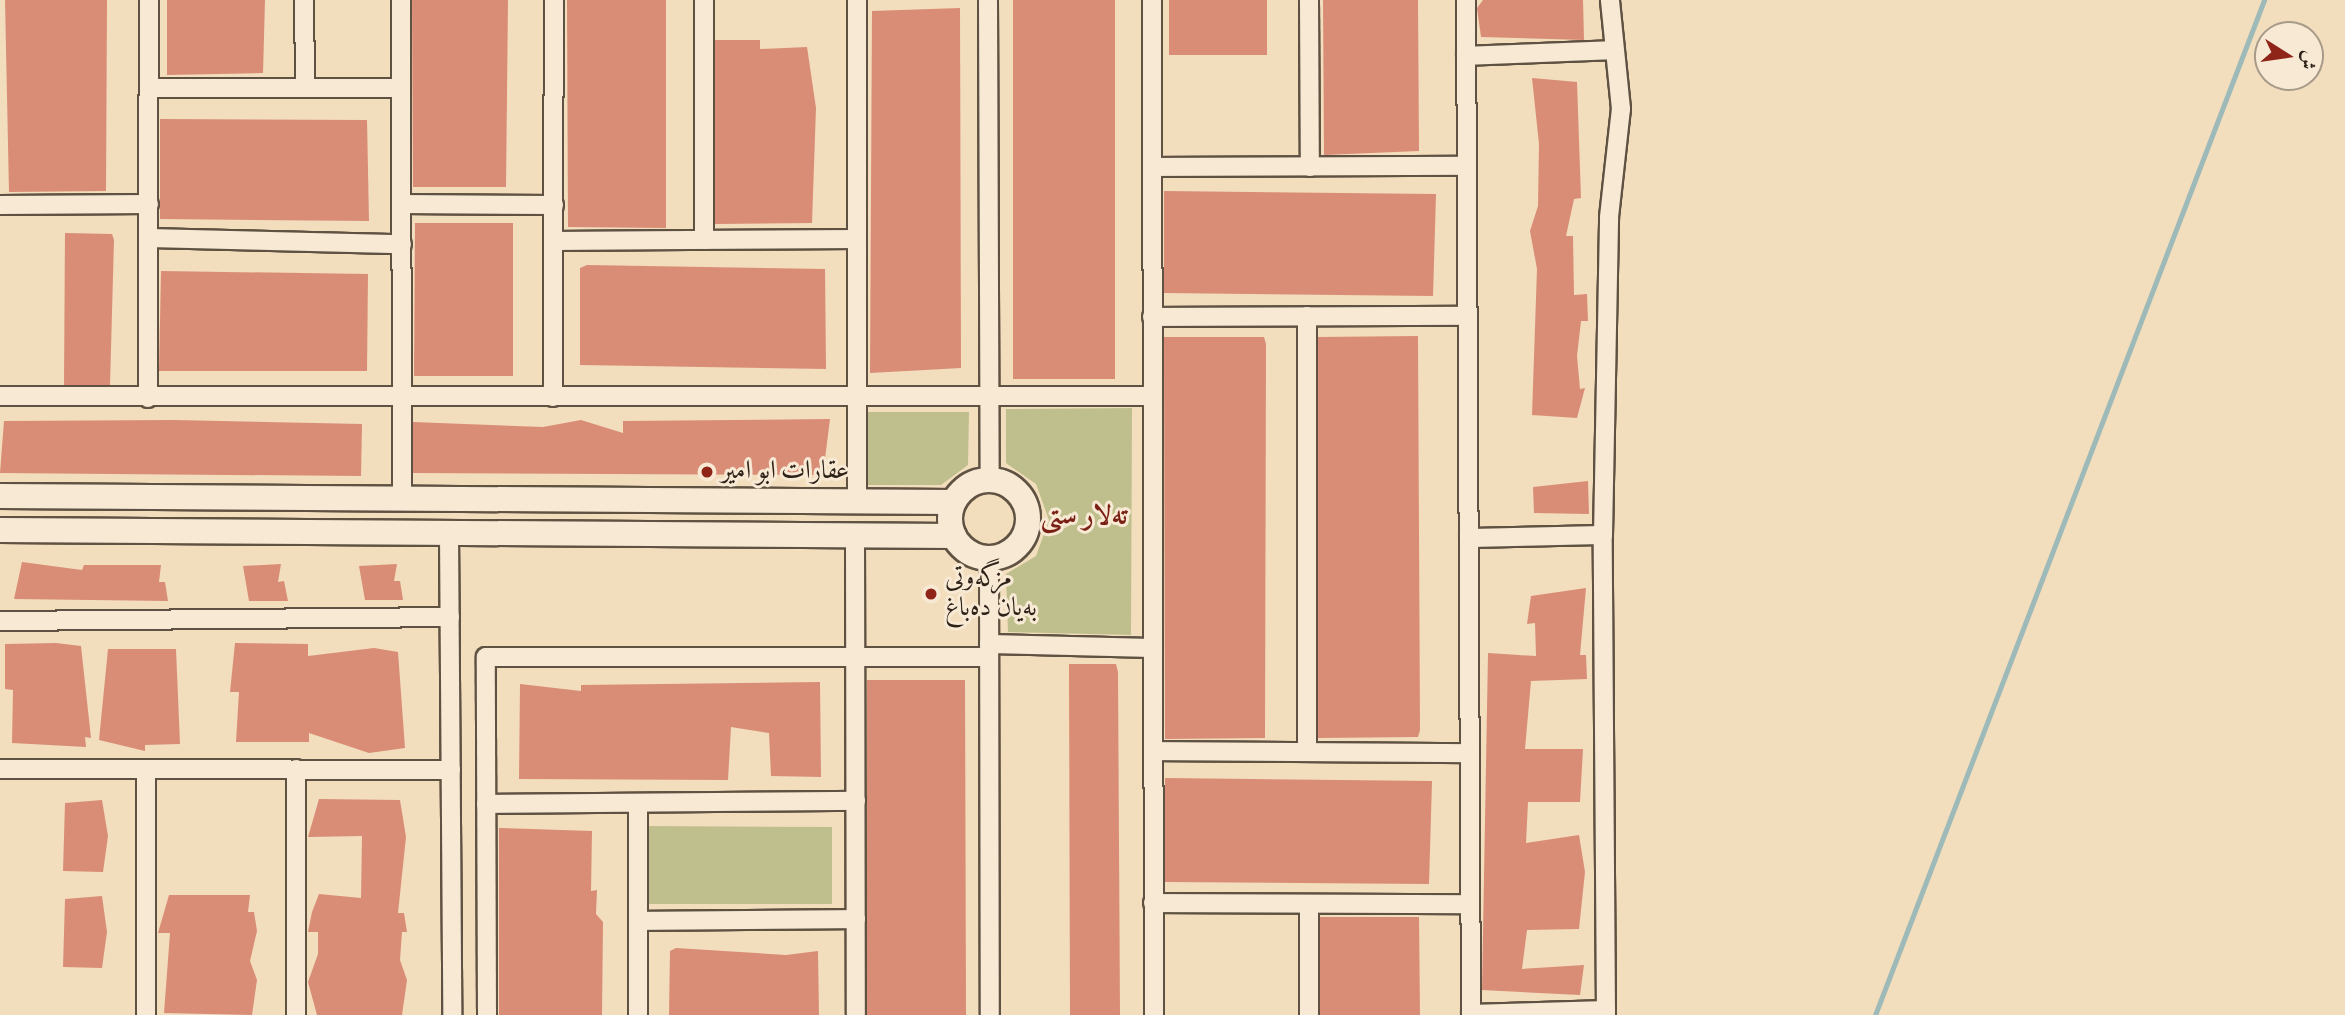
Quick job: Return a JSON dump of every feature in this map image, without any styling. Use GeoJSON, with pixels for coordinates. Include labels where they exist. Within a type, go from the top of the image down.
{"type":"FeatureCollection","features":[{"type":"Feature","properties":{"kind":"street"},"geometry":{"type":"LineString","coordinates":[[148,398],[149,0]]}},
{"type":"Feature","properties":{"kind":"street"},"geometry":{"type":"LineString","coordinates":[[304,0],[304,88]]}},
{"type":"Feature","properties":{"kind":"street"},"geometry":{"type":"LineString","coordinates":[[401,0],[402,500]]}},
{"type":"Feature","properties":{"kind":"street"},"geometry":{"type":"LineString","coordinates":[[553,397],[554,0]]}},
{"type":"Feature","properties":{"kind":"street"},"geometry":{"type":"LineString","coordinates":[[704,0],[704,240]]}},
{"type":"Feature","properties":{"kind":"street"},"geometry":{"type":"LineString","coordinates":[[857,0],[858,502]]}},
{"type":"Feature","properties":{"kind":"street"},"geometry":{"type":"LineString","coordinates":[[988,0],[990,480]]}},
{"type":"Feature","properties":{"kind":"street"},"geometry":{"type":"LineString","coordinates":[[1152,0],[1154,1015]]}},
{"type":"Feature","properties":{"kind":"street"},"geometry":{"type":"LineString","coordinates":[[1309,0],[1310,167]]}},
{"type":"Feature","properties":{"kind":"street"},"geometry":{"type":"LineString","coordinates":[[1466,0],[1471,1014],[1606,1012],[1603,535],[1609,217],[1621,109],[1610,0]]}},
{"type":"Feature","properties":{"kind":"street"},"geometry":{"type":"LineString","coordinates":[[1466,56],[1614,50]]}},
{"type":"Feature","properties":{"kind":"street"},"geometry":{"type":"LineString","coordinates":[[149,88],[401,88]]}},
{"type":"Feature","properties":{"kind":"street"},"geometry":{"type":"LineString","coordinates":[[1152,167],[1467,166]]}},
{"type":"Feature","properties":{"kind":"street"},"geometry":{"type":"LineString","coordinates":[[0,205],[149,204]]}},
{"type":"Feature","properties":{"kind":"street"},"geometry":{"type":"LineString","coordinates":[[401,204],[554,205]]}},
{"type":"Feature","properties":{"kind":"street"},"geometry":{"type":"LineString","coordinates":[[149,238],[401,244]]}},
{"type":"Feature","properties":{"kind":"street"},"geometry":{"type":"LineString","coordinates":[[554,241],[857,239]]}},
{"type":"Feature","properties":{"kind":"street"},"geometry":{"type":"LineString","coordinates":[[1307,316],[1307,752]]}},
{"type":"Feature","properties":{"kind":"street"},"geometry":{"type":"LineString","coordinates":[[1152,317],[1468,316]]}},
{"type":"Feature","properties":{"kind":"street"},"geometry":{"type":"LineString","coordinates":[[0,396],[1153,396]]}},
{"type":"Feature","properties":{"kind":"street"},"geometry":{"type":"LineString","coordinates":[[990,480],[1017,492],[1027,514],[1022,539],[989,558],[965,549],[954,536],[953,502],[970,484],[990,480]]}},
{"type":"Feature","properties":{"kind":"street"},"geometry":{"type":"LineString","coordinates":[[0,496],[953,502]]}},
{"type":"Feature","properties":{"kind":"street"},"geometry":{"type":"LineString","coordinates":[[194,532],[196,499]]}},
{"type":"Feature","properties":{"kind":"street"},"geometry":{"type":"LineString","coordinates":[[0,530],[954,536]]}},
{"type":"Feature","properties":{"kind":"street"},"geometry":{"type":"LineString","coordinates":[[449,533],[452,1015]]}},
{"type":"Feature","properties":{"kind":"street"},"geometry":{"type":"LineString","coordinates":[[855,535],[856,1015]]}},
{"type":"Feature","properties":{"kind":"street"},"geometry":{"type":"LineString","coordinates":[[1469,538],[1603,535]]}},
{"type":"Feature","properties":{"kind":"street"},"geometry":{"type":"LineString","coordinates":[[989,558],[990,1015]]}},
{"type":"Feature","properties":{"kind":"street"},"geometry":{"type":"LineString","coordinates":[[0,621],[450,617]]}},
{"type":"Feature","properties":{"kind":"street"},"geometry":{"type":"LineString","coordinates":[[486,1015],[486,657],[856,657],[989,650],[1153,648]]}},
{"type":"Feature","properties":{"kind":"street"},"geometry":{"type":"LineString","coordinates":[[1153,751],[1470,753]]}},
{"type":"Feature","properties":{"kind":"street"},"geometry":{"type":"LineString","coordinates":[[0,769],[451,770]]}},
{"type":"Feature","properties":{"kind":"street"},"geometry":{"type":"LineString","coordinates":[[146,769],[146,1015]]}},
{"type":"Feature","properties":{"kind":"street"},"geometry":{"type":"LineString","coordinates":[[296,769],[296,1015]]}},
{"type":"Feature","properties":{"kind":"street"},"geometry":{"type":"LineString","coordinates":[[486,804],[856,801]]}},
{"type":"Feature","properties":{"kind":"street"},"geometry":{"type":"LineString","coordinates":[[638,803],[638,1015]]}},
{"type":"Feature","properties":{"kind":"street"},"geometry":{"type":"LineString","coordinates":[[1153,903],[1470,904]]}},
{"type":"Feature","properties":{"kind":"street"},"geometry":{"type":"LineString","coordinates":[[1309,904],[1309,1015]]}},
{"type":"Feature","properties":{"kind":"street"},"geometry":{"type":"LineString","coordinates":[[638,921],[856,919]]}},
{"type":"Feature","properties":{"kind":"green space"},"geometry":{"type":"Polygon","coordinates":[[[1132,408],[1131,635],[1008,632],[1006,574],[1036,556],[1049,520],[1036,484],[1006,463],[1006,409],[1132,408]]]}},
{"type":"Feature","properties":{"kind":"green space"},"geometry":{"type":"Polygon","coordinates":[[[866,412],[969,412],[968,465],[941,485],[866,485],[866,412]]]}},
{"type":"Feature","properties":{"kind":"green space"},"geometry":{"type":"Polygon","coordinates":[[[643,826],[832,827],[832,904],[643,904],[643,826]]]}},
{"type":"Feature","properties":{"kind":"building"},"geometry":{"type":"Polygon","coordinates":[[[5,0],[107,0],[106,191],[9,192],[5,0]]]}},
{"type":"Feature","properties":{"kind":"building"},"geometry":{"type":"Polygon","coordinates":[[[167,0],[265,0],[263,73],[167,75],[167,0]]]}},
{"type":"Feature","properties":{"kind":"building"},"geometry":{"type":"Polygon","coordinates":[[[412,0],[508,0],[506,187],[413,187],[412,0]]]}},
{"type":"Feature","properties":{"kind":"building"},"geometry":{"type":"Polygon","coordinates":[[[567,0],[666,0],[666,228],[568,227],[567,0]]]}},
{"type":"Feature","properties":{"kind":"building"},"geometry":{"type":"Polygon","coordinates":[[[1013,0],[1115,0],[1115,379],[1013,379],[1013,0]]]}},
{"type":"Feature","properties":{"kind":"building"},"geometry":{"type":"Polygon","coordinates":[[[1169,0],[1267,0],[1267,55],[1169,55],[1169,0]]]}},
{"type":"Feature","properties":{"kind":"building"},"geometry":{"type":"Polygon","coordinates":[[[1323,0],[1418,0],[1419,151],[1324,155],[1323,0]]]}},
{"type":"Feature","properties":{"kind":"building"},"geometry":{"type":"Polygon","coordinates":[[[1483,0],[1583,0],[1584,40],[1481,37],[1477,8],[1483,0]]]}},
{"type":"Feature","properties":{"kind":"building"},"geometry":{"type":"Polygon","coordinates":[[[960,8],[961,368],[870,373],[872,11],[960,8]]]}},
{"type":"Feature","properties":{"kind":"building"},"geometry":{"type":"Polygon","coordinates":[[[715,40],[760,40],[760,49],[807,47],[816,108],[812,223],[715,224],[715,40]]]}},
{"type":"Feature","properties":{"kind":"building"},"geometry":{"type":"Polygon","coordinates":[[[1532,78],[1577,82],[1581,198],[1574,199],[1566,236],[1573,236],[1574,295],[1587,294],[1588,321],[1581,321],[1577,356],[1580,389],[1585,388],[1577,418],[1532,415],[1537,269],[1530,231],[1538,206],[1539,144],[1532,78]]]}},
{"type":"Feature","properties":{"kind":"building"},"geometry":{"type":"Polygon","coordinates":[[[160,119],[367,120],[369,221],[160,219],[160,119]]]}},
{"type":"Feature","properties":{"kind":"building"},"geometry":{"type":"Polygon","coordinates":[[[1164,191],[1436,194],[1433,296],[1164,293],[1164,191]]]}},
{"type":"Feature","properties":{"kind":"building"},"geometry":{"type":"Polygon","coordinates":[[[415,223],[513,223],[513,376],[414,376],[415,223]]]}},
{"type":"Feature","properties":{"kind":"building"},"geometry":{"type":"Polygon","coordinates":[[[65,233],[112,234],[114,240],[110,385],[64,385],[65,233]]]}},
{"type":"Feature","properties":{"kind":"building"},"geometry":{"type":"Polygon","coordinates":[[[587,265],[825,269],[826,369],[580,365],[580,268],[587,265]]]}},
{"type":"Feature","properties":{"kind":"building"},"geometry":{"type":"Polygon","coordinates":[[[161,271],[368,274],[367,371],[159,371],[161,271]]]}},
{"type":"Feature","properties":{"kind":"building"},"geometry":{"type":"Polygon","coordinates":[[[1418,336],[1420,730],[1418,737],[1318,738],[1318,337],[1418,336]]]}},
{"type":"Feature","properties":{"kind":"building"},"geometry":{"type":"Polygon","coordinates":[[[1164,337],[1264,337],[1266,344],[1265,738],[1165,739],[1164,337]]]}},
{"type":"Feature","properties":{"kind":"building"},"geometry":{"type":"Polygon","coordinates":[[[830,419],[823,475],[413,473],[413,422],[543,427],[581,420],[623,433],[623,421],[830,419]]]}},
{"type":"Feature","properties":{"kind":"building"},"geometry":{"type":"Polygon","coordinates":[[[174,420],[362,424],[361,476],[0,473],[4,421],[174,420]]]}},
{"type":"Feature","properties":{"kind":"building"},"geometry":{"type":"Polygon","coordinates":[[[1588,481],[1589,514],[1534,513],[1533,487],[1588,481]]]}},
{"type":"Feature","properties":{"kind":"building"},"geometry":{"type":"Polygon","coordinates":[[[22,562],[82,570],[84,565],[161,565],[159,582],[165,582],[168,601],[14,599],[22,562]]]}},
{"type":"Feature","properties":{"kind":"building"},"geometry":{"type":"Polygon","coordinates":[[[281,564],[278,582],[284,581],[288,601],[249,601],[243,566],[281,564]]]}},
{"type":"Feature","properties":{"kind":"building"},"geometry":{"type":"Polygon","coordinates":[[[397,564],[394,581],[400,581],[403,600],[365,600],[359,566],[397,564]]]}},
{"type":"Feature","properties":{"kind":"building"},"geometry":{"type":"Polygon","coordinates":[[[1586,588],[1580,655],[1586,655],[1587,679],[1531,681],[1525,749],[1583,749],[1580,802],[1528,802],[1526,843],[1579,835],[1585,872],[1579,929],[1527,930],[1522,969],[1584,965],[1580,995],[1482,990],[1488,653],[1536,656],[1535,623],[1527,624],[1531,596],[1586,588]]]}},
{"type":"Feature","properties":{"kind":"building"},"geometry":{"type":"Polygon","coordinates":[[[56,643],[81,646],[91,738],[85,737],[86,747],[12,743],[13,690],[5,689],[5,644],[56,643]]]}},
{"type":"Feature","properties":{"kind":"building"},"geometry":{"type":"Polygon","coordinates":[[[235,643],[308,644],[308,656],[374,648],[398,652],[405,748],[369,753],[309,733],[309,742],[236,742],[239,692],[230,692],[235,643]]]}},
{"type":"Feature","properties":{"kind":"building"},"geometry":{"type":"Polygon","coordinates":[[[108,649],[176,649],[180,744],[145,745],[145,751],[99,740],[108,649]]]}},
{"type":"Feature","properties":{"kind":"building"},"geometry":{"type":"Polygon","coordinates":[[[1069,664],[1116,664],[1118,672],[1120,1015],[1070,1015],[1069,664]]]}},
{"type":"Feature","properties":{"kind":"building"},"geometry":{"type":"Polygon","coordinates":[[[867,680],[965,680],[966,1015],[867,1015],[867,680]]]}},
{"type":"Feature","properties":{"kind":"building"},"geometry":{"type":"Polygon","coordinates":[[[820,682],[821,777],[771,776],[769,733],[731,727],[728,780],[519,779],[520,684],[581,691],[581,685],[820,682]]]}},
{"type":"Feature","properties":{"kind":"building"},"geometry":{"type":"Polygon","coordinates":[[[1165,778],[1432,781],[1429,884],[1165,882],[1165,778]]]}},
{"type":"Feature","properties":{"kind":"building"},"geometry":{"type":"Polygon","coordinates":[[[319,799],[400,800],[406,837],[398,913],[404,913],[407,932],[402,932],[400,960],[407,980],[402,1015],[317,1015],[308,982],[318,954],[318,932],[308,932],[312,912],[319,894],[361,898],[362,836],[308,837],[319,799]]]}},
{"type":"Feature","properties":{"kind":"building"},"geometry":{"type":"Polygon","coordinates":[[[102,800],[108,836],[103,872],[63,871],[65,803],[102,800]]]}},
{"type":"Feature","properties":{"kind":"building"},"geometry":{"type":"Polygon","coordinates":[[[499,828],[592,831],[591,891],[597,890],[596,914],[603,922],[602,1015],[499,1015],[499,828]]]}},
{"type":"Feature","properties":{"kind":"building"},"geometry":{"type":"Polygon","coordinates":[[[169,895],[250,895],[248,912],[254,912],[257,931],[250,961],[257,980],[252,1015],[164,1013],[170,933],[158,933],[169,895]]]}},
{"type":"Feature","properties":{"kind":"building"},"geometry":{"type":"Polygon","coordinates":[[[102,896],[107,932],[102,968],[63,967],[65,899],[102,896]]]}},
{"type":"Feature","properties":{"kind":"building"},"geometry":{"type":"Polygon","coordinates":[[[1320,917],[1419,917],[1420,1015],[1320,1015],[1320,917]]]}},
{"type":"Feature","properties":{"kind":"building"},"geometry":{"type":"Polygon","coordinates":[[[676,948],[786,955],[818,951],[819,1015],[669,1015],[670,951],[676,948]]]}},
{"type":"Feature","properties":{"kind":"waterway"},"geometry":{"type":"LineString","coordinates":[[1875,1015],[2264,0]]}},
{"type":"Feature","properties":{"kind":"place","name":"عقارات ابو امير"},"geometry":{"type":"Point","coordinates":[707,472]}},
{"type":"Feature","properties":{"kind":"place","name":"مزگەوتی بەیان دەباغ"},"geometry":{"type":"Point","coordinates":[931,594]}},
{"type":"Feature","properties":{"kind":"district","name":"ته‌لار ستی"},"geometry":{"type":"Point","coordinates":[1084,517]}}]}
